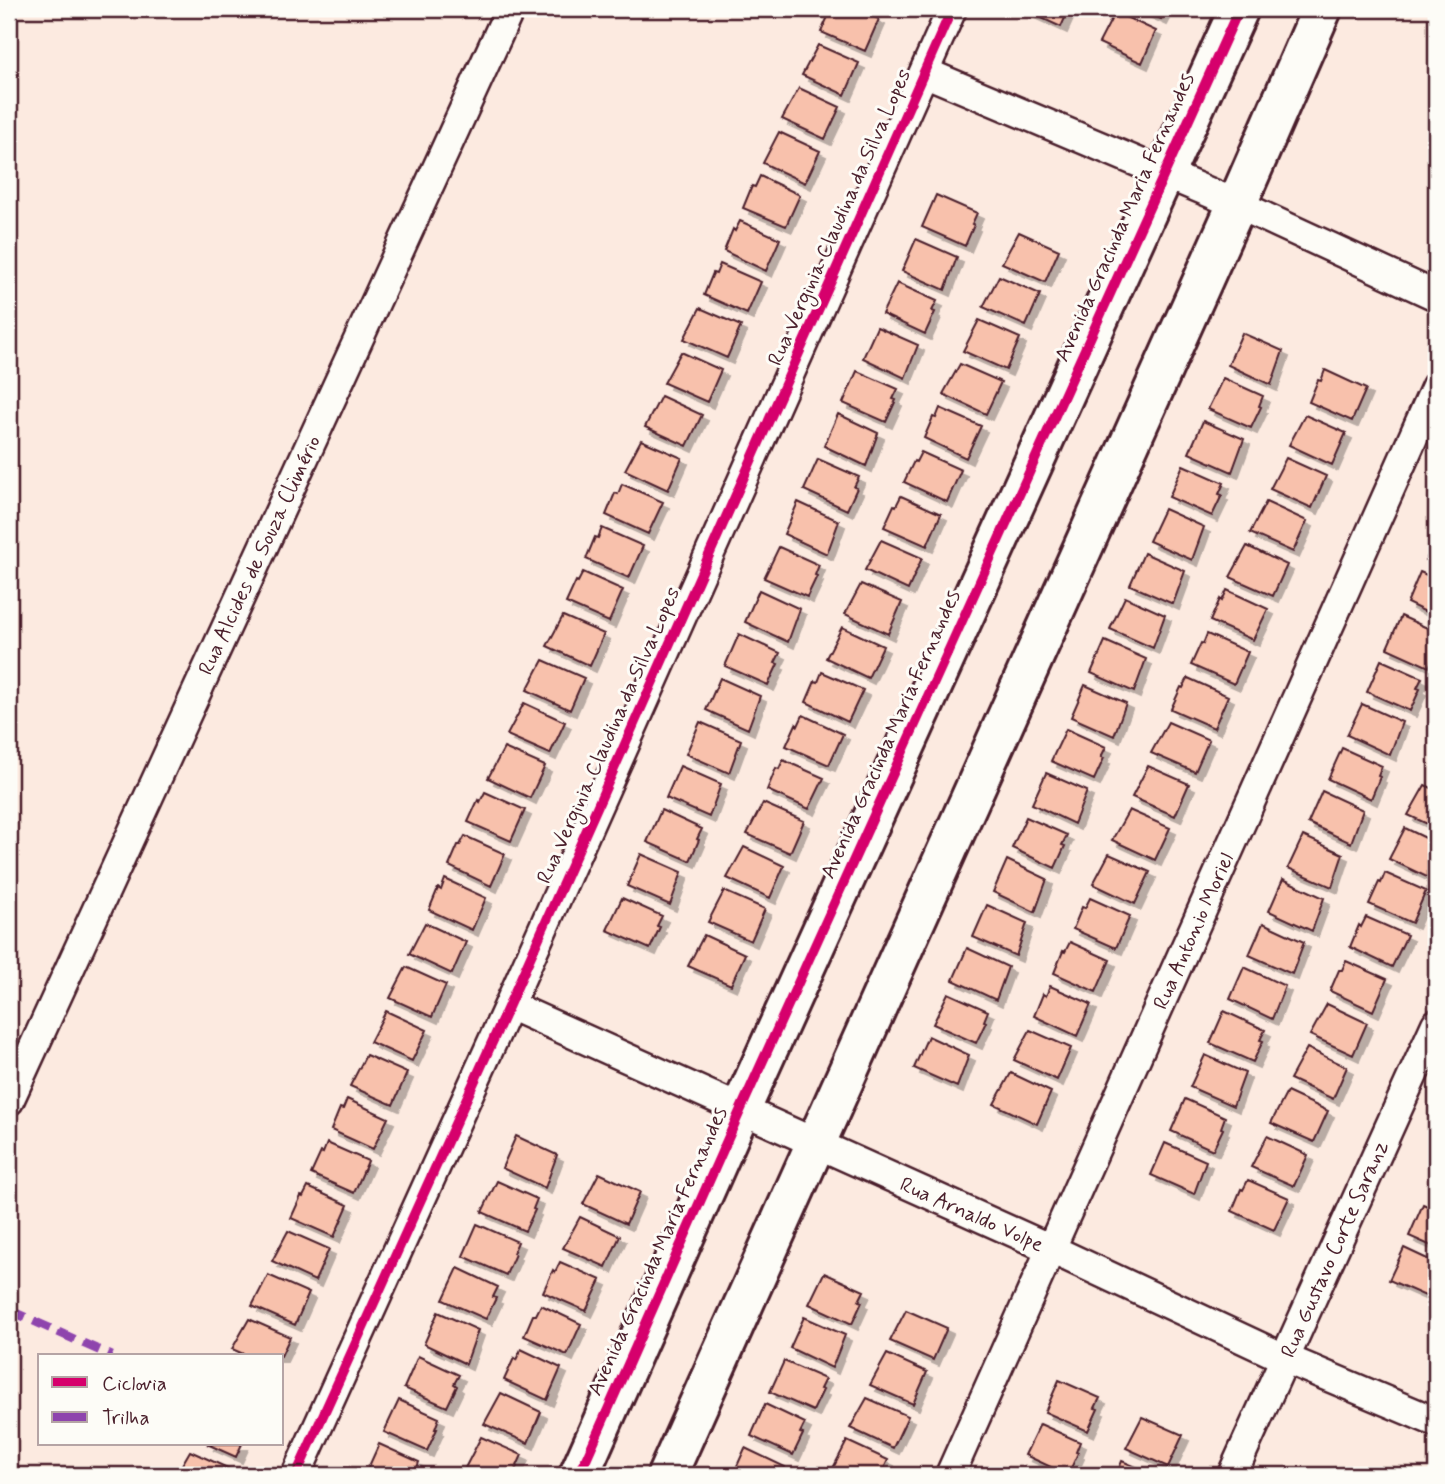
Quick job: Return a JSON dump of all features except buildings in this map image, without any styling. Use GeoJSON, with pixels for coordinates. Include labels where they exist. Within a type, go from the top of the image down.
{"type":"FeatureCollection","features":[{"type":"Feature","properties":{"kind":"street","name":"Rua Verginia Claudina da Silva Lopes"},"geometry":{"type":"LineString","coordinates":[[296,1475],[952,9]]}},
{"type":"Feature","properties":{"kind":"street","name":"Avenida Gracinda Maria Fernandes"},"geometry":{"type":"LineString","coordinates":[[579,1475],[741,1109],[1239,9]]}},
{"type":"Feature","properties":{"kind":"street"},"geometry":{"type":"LineString","coordinates":[[667,1475],[1322,9]]}},
{"type":"Feature","properties":{"kind":"street","name":"Rua Alcides de Souza Climério"},"geometry":{"type":"LineString","coordinates":[[9,1101],[503,11]]}},
{"type":"Feature","properties":{"kind":"street"},"geometry":{"type":"LineString","coordinates":[[924,72],[1237,204],[1436,296]]}},
{"type":"Feature","properties":{"kind":"street","name":"Rua Antonio Moriel"},"geometry":{"type":"LineString","coordinates":[[950,1475],[1436,386]]}},
{"type":"Feature","properties":{"kind":"street","name":"Rua Arnaldo Volpe"},"geometry":{"type":"LineString","coordinates":[[509,1004],[1051,1249],[1284,1358],[1436,1422]]}},
{"type":"Feature","properties":{"kind":"street","name":"Rua Gustavo Corte Saranz"},"geometry":{"type":"LineString","coordinates":[[1232,1475],[1436,1024]]}},
{"type":"Feature","properties":{"kind":"marked path"},"geometry":{"type":"LineString","coordinates":[[9,1310],[108,1354]]}},
{"type":"Feature","properties":{"kind":"cycle path"},"geometry":{"type":"LineString","coordinates":[[296,1475],[509,1005],[952,9]]}},
{"type":"Feature","properties":{"kind":"cycle path"},"geometry":{"type":"LineString","coordinates":[[579,1475],[741,1109],[1239,9]]}}]}
